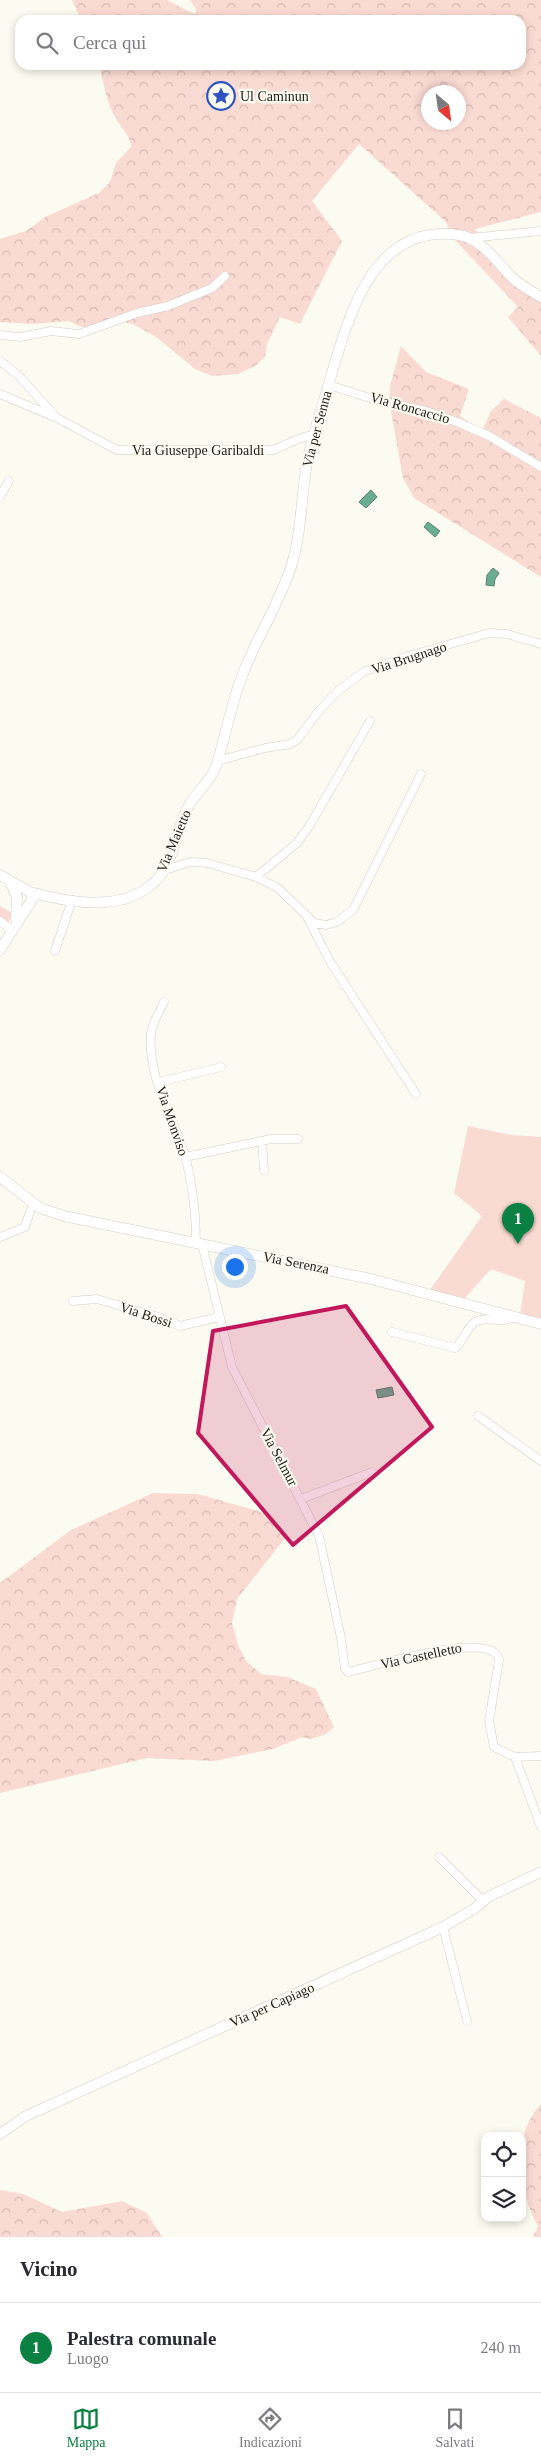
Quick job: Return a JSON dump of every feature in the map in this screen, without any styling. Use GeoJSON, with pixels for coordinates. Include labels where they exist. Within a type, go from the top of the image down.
{"type":"FeatureCollection","features":[{"type":"Feature","properties":{"kind":"street","name":"Via per Senna"},"geometry":{"type":"LineString","coordinates":[[218,761],[243,673],[276,605],[292,564],[307,466],[314,435],[354,307],[367,280],[384,258],[410,241],[424,237],[453,235],[470,238],[541,231]]}},
{"type":"Feature","properties":{"kind":"street"},"geometry":{"type":"LineString","coordinates":[[470,238],[516,280],[541,297]]}},
{"type":"Feature","properties":{"kind":"street"},"geometry":{"type":"LineString","coordinates":[[0,335],[20,337],[51,331],[79,334],[137,313],[168,306],[212,288],[225,276]]}},
{"type":"Feature","properties":{"kind":"street"},"geometry":{"type":"LineString","coordinates":[[0,361],[19,376],[57,418]]}},
{"type":"Feature","properties":{"kind":"street","name":"Via Roncaccio"},"geometry":{"type":"LineString","coordinates":[[329,384],[379,401],[426,411],[457,422],[489,436],[541,468]]}},
{"type":"Feature","properties":{"kind":"street"},"geometry":{"type":"LineString","coordinates":[[0,394],[57,418]]}},
{"type":"Feature","properties":{"kind":"street","name":"Via Giuseppe Garibaldi"},"geometry":{"type":"LineString","coordinates":[[57,418],[117,450],[273,450],[302,436],[314,435]]}},
{"type":"Feature","properties":{"kind":"street"},"geometry":{"type":"LineString","coordinates":[[0,497],[9,481]]}},
{"type":"Feature","properties":{"kind":"street","name":"Via Brugnago"},"geometry":{"type":"LineString","coordinates":[[218,761],[265,748],[290,744],[297,740],[318,712],[338,691],[364,672],[383,664],[489,633],[507,634],[541,644]]}},
{"type":"Feature","properties":{"kind":"street"},"geometry":{"type":"LineString","coordinates":[[256,877],[297,843],[310,825],[370,722]]}},
{"type":"Feature","properties":{"kind":"street","name":"Via Maietto"},"geometry":{"type":"LineString","coordinates":[[25,899],[54,898],[96,902],[127,899],[150,887],[165,870],[187,808],[214,770],[218,761]]}},
{"type":"Feature","properties":{"kind":"street"},"geometry":{"type":"LineString","coordinates":[[306,917],[314,923],[326,925],[346,917],[353,910],[421,774]]}},
{"type":"Feature","properties":{"kind":"street"},"geometry":{"type":"LineString","coordinates":[[165,870],[190,862],[207,863],[256,877],[278,888],[291,898],[306,917],[330,963],[416,1094]]}},
{"type":"Feature","properties":{"kind":"street"},"geometry":{"type":"LineString","coordinates":[[0,950],[14,927],[25,899],[5,878]]}},
{"type":"Feature","properties":{"kind":"street"},"geometry":{"type":"LineString","coordinates":[[55,952],[72,900]]}},
{"type":"Feature","properties":{"kind":"street"},"geometry":{"type":"LineString","coordinates":[[0,921],[14,927]]}},
{"type":"Feature","properties":{"kind":"street","name":"Via Monviso"},"geometry":{"type":"LineString","coordinates":[[164,1002],[150,1032],[152,1059],[185,1157],[194,1192],[199,1244]]}},
{"type":"Feature","properties":{"kind":"street"},"geometry":{"type":"LineString","coordinates":[[159,1082],[220,1067]]}},
{"type":"Feature","properties":{"kind":"street"},"geometry":{"type":"LineString","coordinates":[[185,1157],[271,1139],[298,1139]]}},
{"type":"Feature","properties":{"kind":"street"},"geometry":{"type":"LineString","coordinates":[[262,1141],[264,1170]]}},
{"type":"Feature","properties":{"kind":"street","name":"Via Serenza"},"geometry":{"type":"LineString","coordinates":[[0,1177],[40,1208],[64,1216],[371,1278],[541,1324]]}},
{"type":"Feature","properties":{"kind":"street"},"geometry":{"type":"LineString","coordinates":[[0,1237],[25,1227],[33,1203]]}},
{"type":"Feature","properties":{"kind":"street","name":"Via Selmur"},"geometry":{"type":"LineString","coordinates":[[199,1244],[232,1367],[319,1536],[341,1638],[344,1669],[348,1672]]}},
{"type":"Feature","properties":{"kind":"street","name":"Via Bossi"},"geometry":{"type":"LineString","coordinates":[[73,1301],[98,1299],[162,1318],[180,1326],[219,1317]]}},
{"type":"Feature","properties":{"kind":"street"},"geometry":{"type":"LineString","coordinates":[[392,1332],[456,1348],[474,1323],[484,1319],[505,1322],[514,1317]]}},
{"type":"Feature","properties":{"kind":"street"},"geometry":{"type":"LineString","coordinates":[[478,1416],[541,1461]]}},
{"type":"Feature","properties":{"kind":"street"},"geometry":{"type":"LineString","coordinates":[[301,1499],[372,1472]]}},
{"type":"Feature","properties":{"kind":"street","name":"Via Castelletto"},"geometry":{"type":"LineString","coordinates":[[348,1672],[456,1647],[493,1649],[498,1654],[499,1660],[489,1721],[491,1737],[494,1747],[515,1757]]}},
{"type":"Feature","properties":{"kind":"street"},"geometry":{"type":"LineString","coordinates":[[541,1756],[515,1757],[541,1827]]}},
{"type":"Feature","properties":{"kind":"street"},"geometry":{"type":"LineString","coordinates":[[439,1857],[483,1902]]}},
{"type":"Feature","properties":{"kind":"street","name":"Via per Capiago"},"geometry":{"type":"LineString","coordinates":[[0,2134],[26,2116],[443,1927],[483,1902],[541,1872]]}},
{"type":"Feature","properties":{"kind":"street"},"geometry":{"type":"LineString","coordinates":[[443,1927],[467,2021]]}},
{"type":"Feature","properties":{"kind":"highlighted area"},"geometry":{"type":"Polygon","coordinates":[[[346,1306],[432,1427],[293,1545],[198,1433],[213,1331],[346,1306]]]}},
{"type":"Feature","properties":{"kind":"green space"},"geometry":{"type":"Polygon","coordinates":[[[72,0],[167,0],[194,14],[197,11],[190,0],[541,0],[541,212],[475,229],[501,264],[541,291],[541,356],[508,317],[518,307],[454,239],[446,222],[359,144],[312,201],[342,241],[300,324],[280,317],[267,344],[265,357],[255,366],[238,374],[212,376],[195,369],[156,337],[135,325],[124,322],[99,330],[79,326],[69,321],[31,324],[0,322],[0,239],[26,231],[47,216],[99,193],[110,182],[116,163],[131,147],[110,106],[100,70],[526,70],[526,15],[79,15],[72,0]]]}},
{"type":"Feature","properties":{"kind":"green space"},"geometry":{"type":"Polygon","coordinates":[[[401,346],[426,372],[469,389],[460,416],[482,431],[491,411],[504,399],[541,418],[541,577],[414,498],[403,478],[390,406],[390,386],[401,346]]]}},
{"type":"Feature","properties":{"kind":"green space"},"geometry":{"type":"Polygon","coordinates":[[[0,906],[12,913],[8,924],[0,918],[0,906]]]}},
{"type":"Feature","properties":{"kind":"green space"},"geometry":{"type":"Polygon","coordinates":[[[468,1126],[511,1135],[541,1137],[541,1321],[520,1315],[525,1281],[491,1269],[464,1299],[430,1290],[482,1216],[454,1193],[468,1126]]]}},
{"type":"Feature","properties":{"kind":"green space"},"geometry":{"type":"Polygon","coordinates":[[[153,1493],[198,1494],[268,1514],[286,1537],[237,1599],[232,1623],[238,1645],[246,1661],[261,1674],[287,1677],[316,1689],[334,1727],[326,1734],[311,1739],[302,1737],[273,1749],[214,1761],[147,1758],[0,1793],[0,1583],[71,1530],[153,1493]]]}},
{"type":"Feature","properties":{"kind":"green space"},"geometry":{"type":"Polygon","coordinates":[[[541,2104],[541,2237],[533,2237],[538,2226],[526,2196],[525,2132],[532,2116],[541,2104]]]}},
{"type":"Feature","properties":{"kind":"green space"},"geometry":{"type":"Polygon","coordinates":[[[0,2190],[23,2194],[62,2212],[122,2201],[147,2213],[162,2237],[0,2237],[0,2190]]]}},
{"type":"Feature","properties":{"kind":"shaded area"},"geometry":{"type":"Polygon","coordinates":[[[371,490],[377,497],[366,508],[359,502],[371,490]]]}},
{"type":"Feature","properties":{"kind":"shaded area"},"geometry":{"type":"Polygon","coordinates":[[[428,522],[440,531],[435,537],[424,527],[428,522]]]}},
{"type":"Feature","properties":{"kind":"shaded area"},"geometry":{"type":"Polygon","coordinates":[[[493,568],[499,573],[495,579],[494,586],[486,585],[487,575],[493,568]]]}},
{"type":"Feature","properties":{"kind":"shaded area"},"geometry":{"type":"Polygon","coordinates":[[[392,1387],[394,1395],[378,1398],[376,1390],[392,1387]]]}},
{"type":"Feature","properties":{"kind":"place","name":"Ul Caminun"},"geometry":{"type":"Point","coordinates":[221,96]}},
{"type":"Feature","properties":{"kind":"place","name":"Palestra comunale"},"geometry":{"type":"Point","coordinates":[518,1244]}}]}
